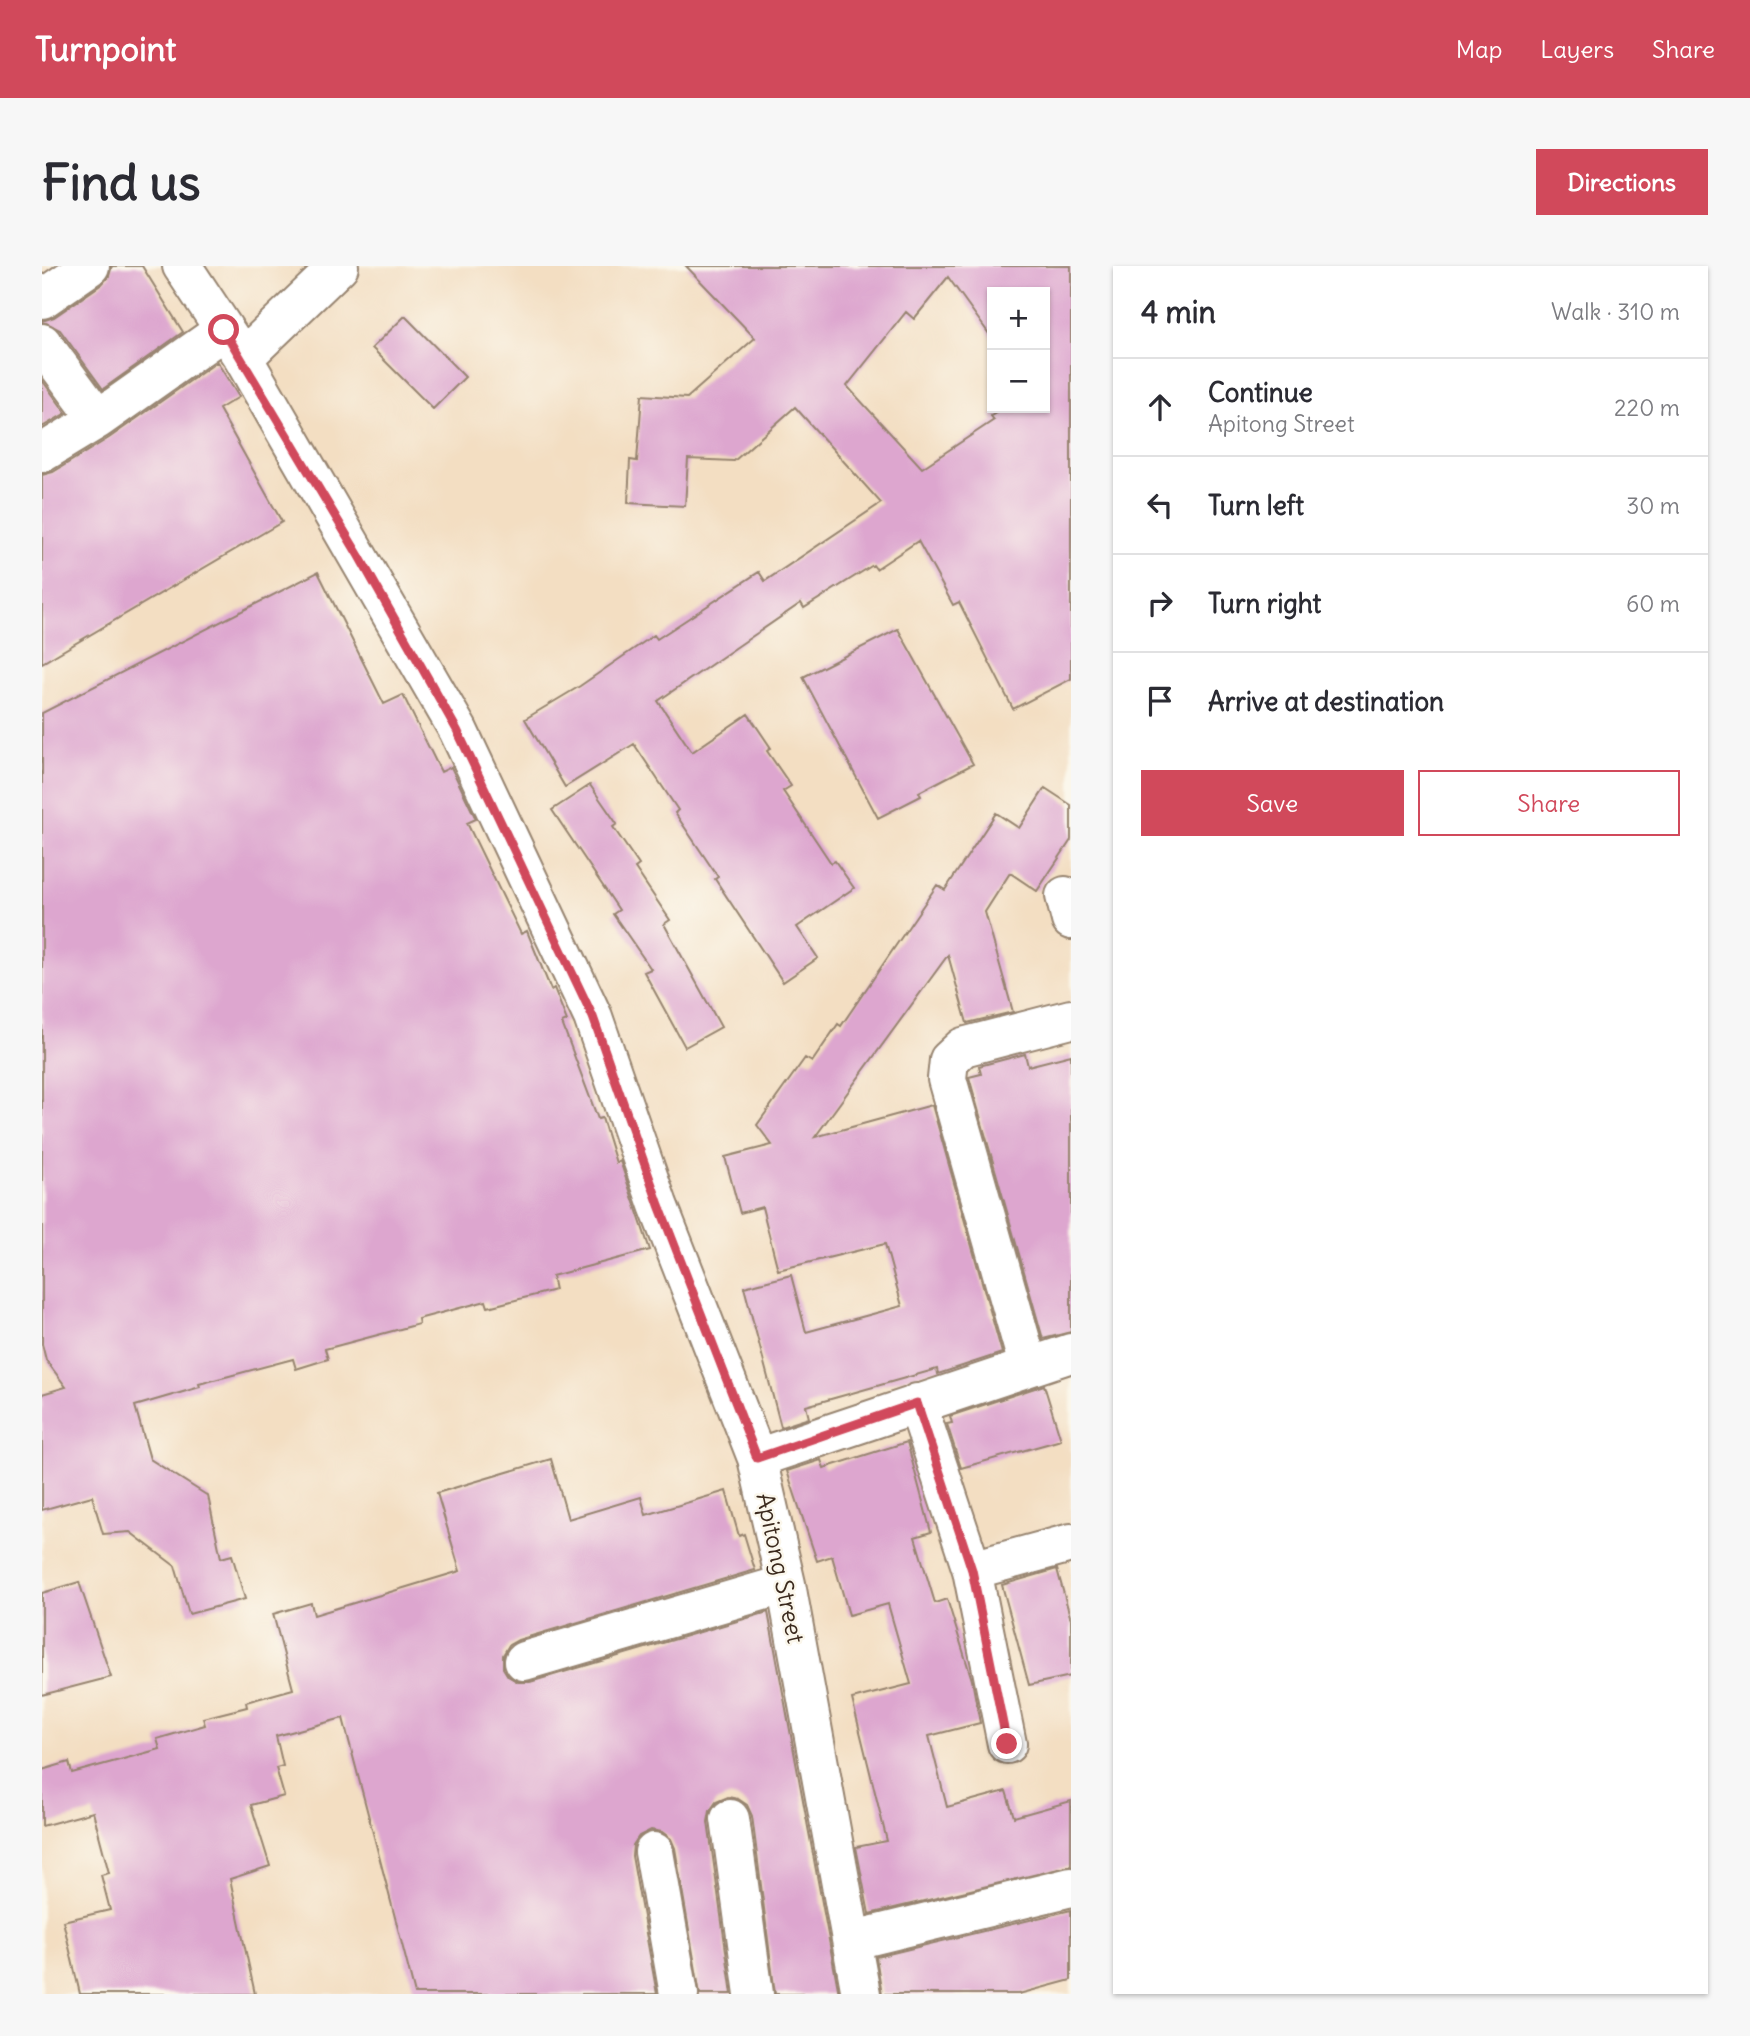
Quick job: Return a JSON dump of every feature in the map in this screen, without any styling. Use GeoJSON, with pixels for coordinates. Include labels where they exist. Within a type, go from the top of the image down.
{"type":"FeatureCollection","features":[{"type":"Feature","properties":{"kind":"street"},"geometry":{"type":"LineString","coordinates":[[42,299],[90,266]]}},
{"type":"Feature","properties":{"kind":"street","name":"Apitong Street"},"geometry":{"type":"LineString","coordinates":[[182,266],[234,344],[457,730],[593,1017],[659,1205],[757,1458],[786,1584],[862,1994]]}},
{"type":"Feature","properties":{"kind":"street"},"geometry":{"type":"LineString","coordinates":[[42,453],[234,344],[339,266]]}},
{"type":"Feature","properties":{"kind":"street"},"geometry":{"type":"LineString","coordinates":[[42,343],[98,419]]}},
{"type":"Feature","properties":{"kind":"street"},"geometry":{"type":"LineString","coordinates":[[1028,1365],[947,1079],[949,1060],[963,1047],[1071,1019]]}},
{"type":"Feature","properties":{"kind":"street"},"geometry":{"type":"LineString","coordinates":[[757,1458],[1028,1365],[1071,1353]]}},
{"type":"Feature","properties":{"kind":"street"},"geometry":{"type":"LineString","coordinates":[[917,1403],[972,1570],[1007,1744]]}},
{"type":"Feature","properties":{"kind":"street"},"geometry":{"type":"LineString","coordinates":[[972,1570],[1071,1543]]}},
{"type":"Feature","properties":{"kind":"street"},"geometry":{"type":"LineString","coordinates":[[524,1661],[786,1584]]}},
{"type":"Feature","properties":{"kind":"street"},"geometry":{"type":"LineString","coordinates":[[730,1819],[754,1994]]}},
{"type":"Feature","properties":{"kind":"street"},"geometry":{"type":"LineString","coordinates":[[654,1852],[679,1994]]}},
{"type":"Feature","properties":{"kind":"street"},"geometry":{"type":"LineString","coordinates":[[854,1940],[1071,1887]]}},
{"type":"Feature","properties":{"kind":"building"},"geometry":{"type":"Polygon","coordinates":[[[112,266],[142,266],[183,332],[103,389],[60,330],[42,321],[54,317],[102,284],[109,276],[112,266]]]}},
{"type":"Feature","properties":{"kind":"building"},"geometry":{"type":"Polygon","coordinates":[[[686,266],[1071,266],[1071,679],[1013,709],[959,602],[953,605],[918,541],[876,569],[873,565],[804,608],[801,603],[658,701],[692,752],[748,714],[771,748],[767,751],[791,786],[783,791],[831,863],[835,861],[854,888],[797,927],[818,958],[783,982],[715,879],[718,877],[675,813],[678,810],[634,744],[565,787],[525,719],[580,686],[654,635],[657,639],[759,572],[765,581],[881,503],[795,407],[734,461],[688,459],[685,506],[628,503],[630,460],[637,461],[642,395],[687,398],[755,338],[686,266]],[[948,277],[914,319],[906,312],[847,386],[922,468],[994,420],[991,416],[996,413],[1050,413],[1050,287],[987,287],[987,331],[948,277]]]}},
{"type":"Feature","properties":{"kind":"building"},"geometry":{"type":"Polygon","coordinates":[[[405,316],[465,377],[433,409],[372,348],[405,316]]]}},
{"type":"Feature","properties":{"kind":"building"},"geometry":{"type":"Polygon","coordinates":[[[217,362],[239,397],[219,409],[282,522],[42,663],[42,475],[53,472],[109,438],[217,362]]]}},
{"type":"Feature","properties":{"kind":"building"},"geometry":{"type":"Polygon","coordinates":[[[42,380],[66,413],[42,427],[42,380]]]}},
{"type":"Feature","properties":{"kind":"building"},"geometry":{"type":"Polygon","coordinates":[[[318,572],[384,704],[403,695],[441,772],[451,767],[476,819],[467,823],[521,934],[527,931],[551,990],[554,988],[567,1021],[562,1023],[598,1119],[602,1118],[616,1163],[620,1161],[650,1250],[552,1276],[555,1290],[488,1307],[486,1301],[418,1319],[419,1324],[325,1349],[328,1359],[296,1369],[293,1359],[199,1384],[200,1387],[135,1406],[150,1459],[208,1496],[221,1558],[232,1555],[245,1599],[189,1614],[175,1566],[130,1532],[103,1534],[92,1496],[42,1510],[42,1394],[66,1387],[46,1360],[42,1344],[42,713],[318,572]]]}},
{"type":"Feature","properties":{"kind":"building"},"geometry":{"type":"Polygon","coordinates":[[[898,629],[973,764],[919,792],[921,796],[878,818],[803,677],[898,629]]]}},
{"type":"Feature","properties":{"kind":"building"},"geometry":{"type":"Polygon","coordinates":[[[590,785],[617,824],[613,827],[639,865],[635,868],[670,920],[664,924],[721,1027],[685,1047],[644,972],[651,969],[613,914],[619,910],[552,810],[590,785]]]}},
{"type":"Feature","properties":{"kind":"building"},"geometry":{"type":"Polygon","coordinates":[[[1045,788],[1071,805],[1071,840],[1037,891],[1010,873],[985,912],[1013,1012],[967,1023],[948,955],[815,1137],[932,1105],[1002,1353],[938,1374],[937,1369],[806,1406],[809,1418],[781,1427],[744,1287],[791,1275],[806,1332],[902,1306],[885,1244],[778,1270],[762,1207],[740,1213],[725,1157],[772,1145],[757,1125],[805,1058],[812,1062],[838,1024],[841,1026],[937,885],[945,890],[996,813],[1019,828],[1045,788]]]}},
{"type":"Feature","properties":{"kind":"building"},"geometry":{"type":"Polygon","coordinates":[[[1025,1054],[1028,1066],[1071,1055],[1071,1332],[1043,1339],[969,1077],[981,1074],[979,1066],[1025,1054]]]}},
{"type":"Feature","properties":{"kind":"building"},"geometry":{"type":"Polygon","coordinates":[[[1044,1385],[1061,1440],[961,1468],[947,1424],[952,1423],[950,1416],[1044,1385]]]}},
{"type":"Feature","properties":{"kind":"building"},"geometry":{"type":"Polygon","coordinates":[[[907,1442],[931,1532],[915,1537],[935,1603],[947,1599],[972,1680],[980,1723],[929,1736],[947,1807],[1006,1791],[1014,1817],[1071,1801],[1071,1866],[869,1914],[856,1847],[887,1841],[852,1699],[911,1684],[888,1604],[849,1615],[832,1556],[817,1561],[787,1471],[821,1460],[824,1468],[907,1442]]]}},
{"type":"Feature","properties":{"kind":"building"},"geometry":{"type":"Polygon","coordinates":[[[551,1459],[568,1519],[641,1497],[646,1515],[726,1491],[739,1536],[744,1534],[755,1570],[518,1640],[509,1645],[503,1655],[503,1668],[508,1676],[518,1682],[530,1682],[768,1612],[839,1994],[775,1994],[752,1816],[747,1805],[728,1797],[716,1802],[710,1811],[708,1822],[732,1994],[700,1994],[675,1848],[671,1839],[662,1832],[651,1830],[639,1836],[633,1845],[632,1856],[657,1994],[415,1994],[343,1718],[276,1736],[283,1766],[276,1768],[284,1796],[251,1805],[270,1866],[230,1879],[255,1994],[80,1994],[63,1921],[110,1910],[101,1875],[109,1873],[93,1812],[42,1826],[42,1770],[69,1762],[72,1773],[160,1749],[157,1739],[205,1725],[203,1718],[247,1707],[246,1702],[293,1689],[273,1614],[311,1603],[314,1615],[460,1571],[437,1493],[551,1459]]]}},
{"type":"Feature","properties":{"kind":"building"},"geometry":{"type":"Polygon","coordinates":[[[1057,1569],[1071,1620],[1071,1676],[1029,1685],[1002,1585],[1057,1569]]]}},
{"type":"Feature","properties":{"kind":"building"},"geometry":{"type":"Polygon","coordinates":[[[79,1582],[111,1677],[42,1695],[42,1593],[79,1582]]]}},
{"type":"Feature","properties":{"kind":"building"},"geometry":{"type":"Polygon","coordinates":[[[1071,1910],[1071,1980],[1019,1994],[882,1994],[876,1957],[1071,1910]]]}},
{"type":"Feature","properties":{"kind":"route"},"geometry":{"type":"LineString","coordinates":[[224,330],[359,556],[457,730],[537,904],[593,1017],[659,1205],[757,1458],[917,1403],[972,1570],[1007,1744]]}}]}
